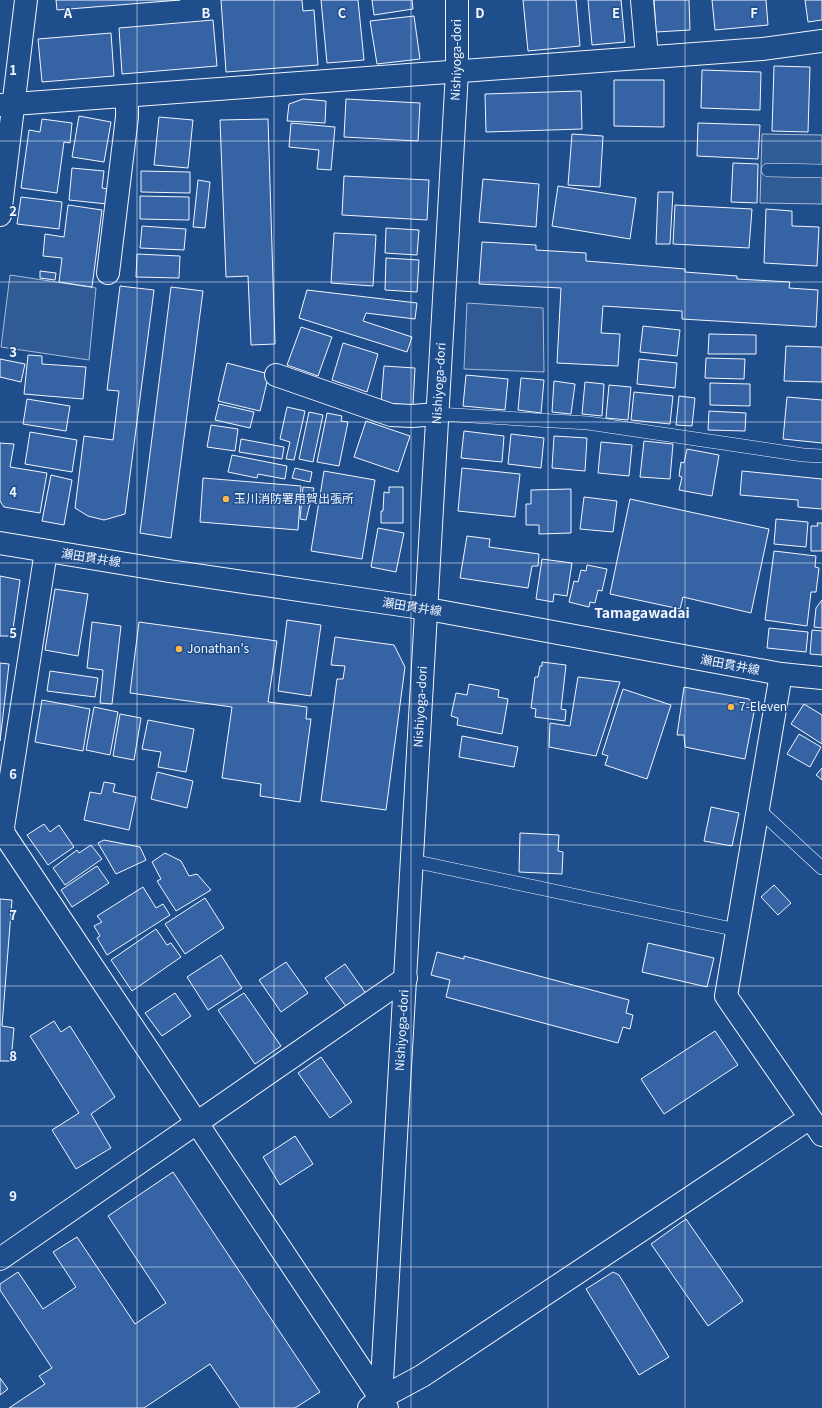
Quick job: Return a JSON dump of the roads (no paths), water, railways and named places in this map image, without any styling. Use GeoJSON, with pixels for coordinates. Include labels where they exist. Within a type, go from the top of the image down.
{"type":"FeatureCollection","features":[{"type":"Feature","properties":{"kind":"street"},"geometry":{"type":"LineString","coordinates":[[0,215],[7,105],[26,0]]}},
{"type":"Feature","properties":{"kind":"street","name":"Nishiyoga-dori"},"geometry":{"type":"LineString","coordinates":[[379,1405],[428,608],[437,414],[457,72],[456,0]]}},
{"type":"Feature","properties":{"kind":"street"},"geometry":{"type":"LineString","coordinates":[[642,0],[647,57]]}},
{"type":"Feature","properties":{"kind":"street"},"geometry":{"type":"LineString","coordinates":[[7,105],[762,49],[822,41]]}},
{"type":"Feature","properties":{"kind":"street"},"geometry":{"type":"LineString","coordinates":[[108,273],[127,118],[127,97]]}},
{"type":"Feature","properties":{"kind":"street"},"geometry":{"type":"LineString","coordinates":[[276,375],[391,415],[412,416],[437,414]]}},
{"type":"Feature","properties":{"kind":"street","name":"瀬田貫井線"},"geometry":{"type":"LineString","coordinates":[[0,543],[169,571],[428,608],[781,674],[822,678]]}},
{"type":"Feature","properties":{"kind":"street"},"geometry":{"type":"LineString","coordinates":[[46,551],[2,835],[197,1122],[379,1405],[422,1376],[816,1126],[726,996],[781,674]]}},
{"type":"Feature","properties":{"kind":"street"},"geometry":{"type":"LineString","coordinates":[[0,1259],[406,978]]}},
{"type":"Feature","properties":{"kind":"lane"},"geometry":{"type":"LineString","coordinates":[[768,170],[822,171]]}},
{"type":"Feature","properties":{"kind":"lane"},"geometry":{"type":"LineString","coordinates":[[437,414],[588,423],[822,456]]}},
{"type":"Feature","properties":{"kind":"lane"},"geometry":{"type":"LineString","coordinates":[[758,809],[822,868]]}},
{"type":"Feature","properties":{"kind":"lane"},"geometry":{"type":"LineString","coordinates":[[413,860],[737,930]]}},
{"type":"Feature","properties":{"kind":"place","name":"玉川消防署用賀出張所"},"geometry":{"type":"Point","coordinates":[226,499]}},
{"type":"Feature","properties":{"kind":"place","name":"Jonathan's"},"geometry":{"type":"Point","coordinates":[179,649]}},
{"type":"Feature","properties":{"kind":"place","name":"7-Eleven"},"geometry":{"type":"Point","coordinates":[731,707]}},
{"type":"Feature","properties":{"kind":"district","name":"Tamagawadai"},"geometry":{"type":"Point","coordinates":[642,613]}}]}
